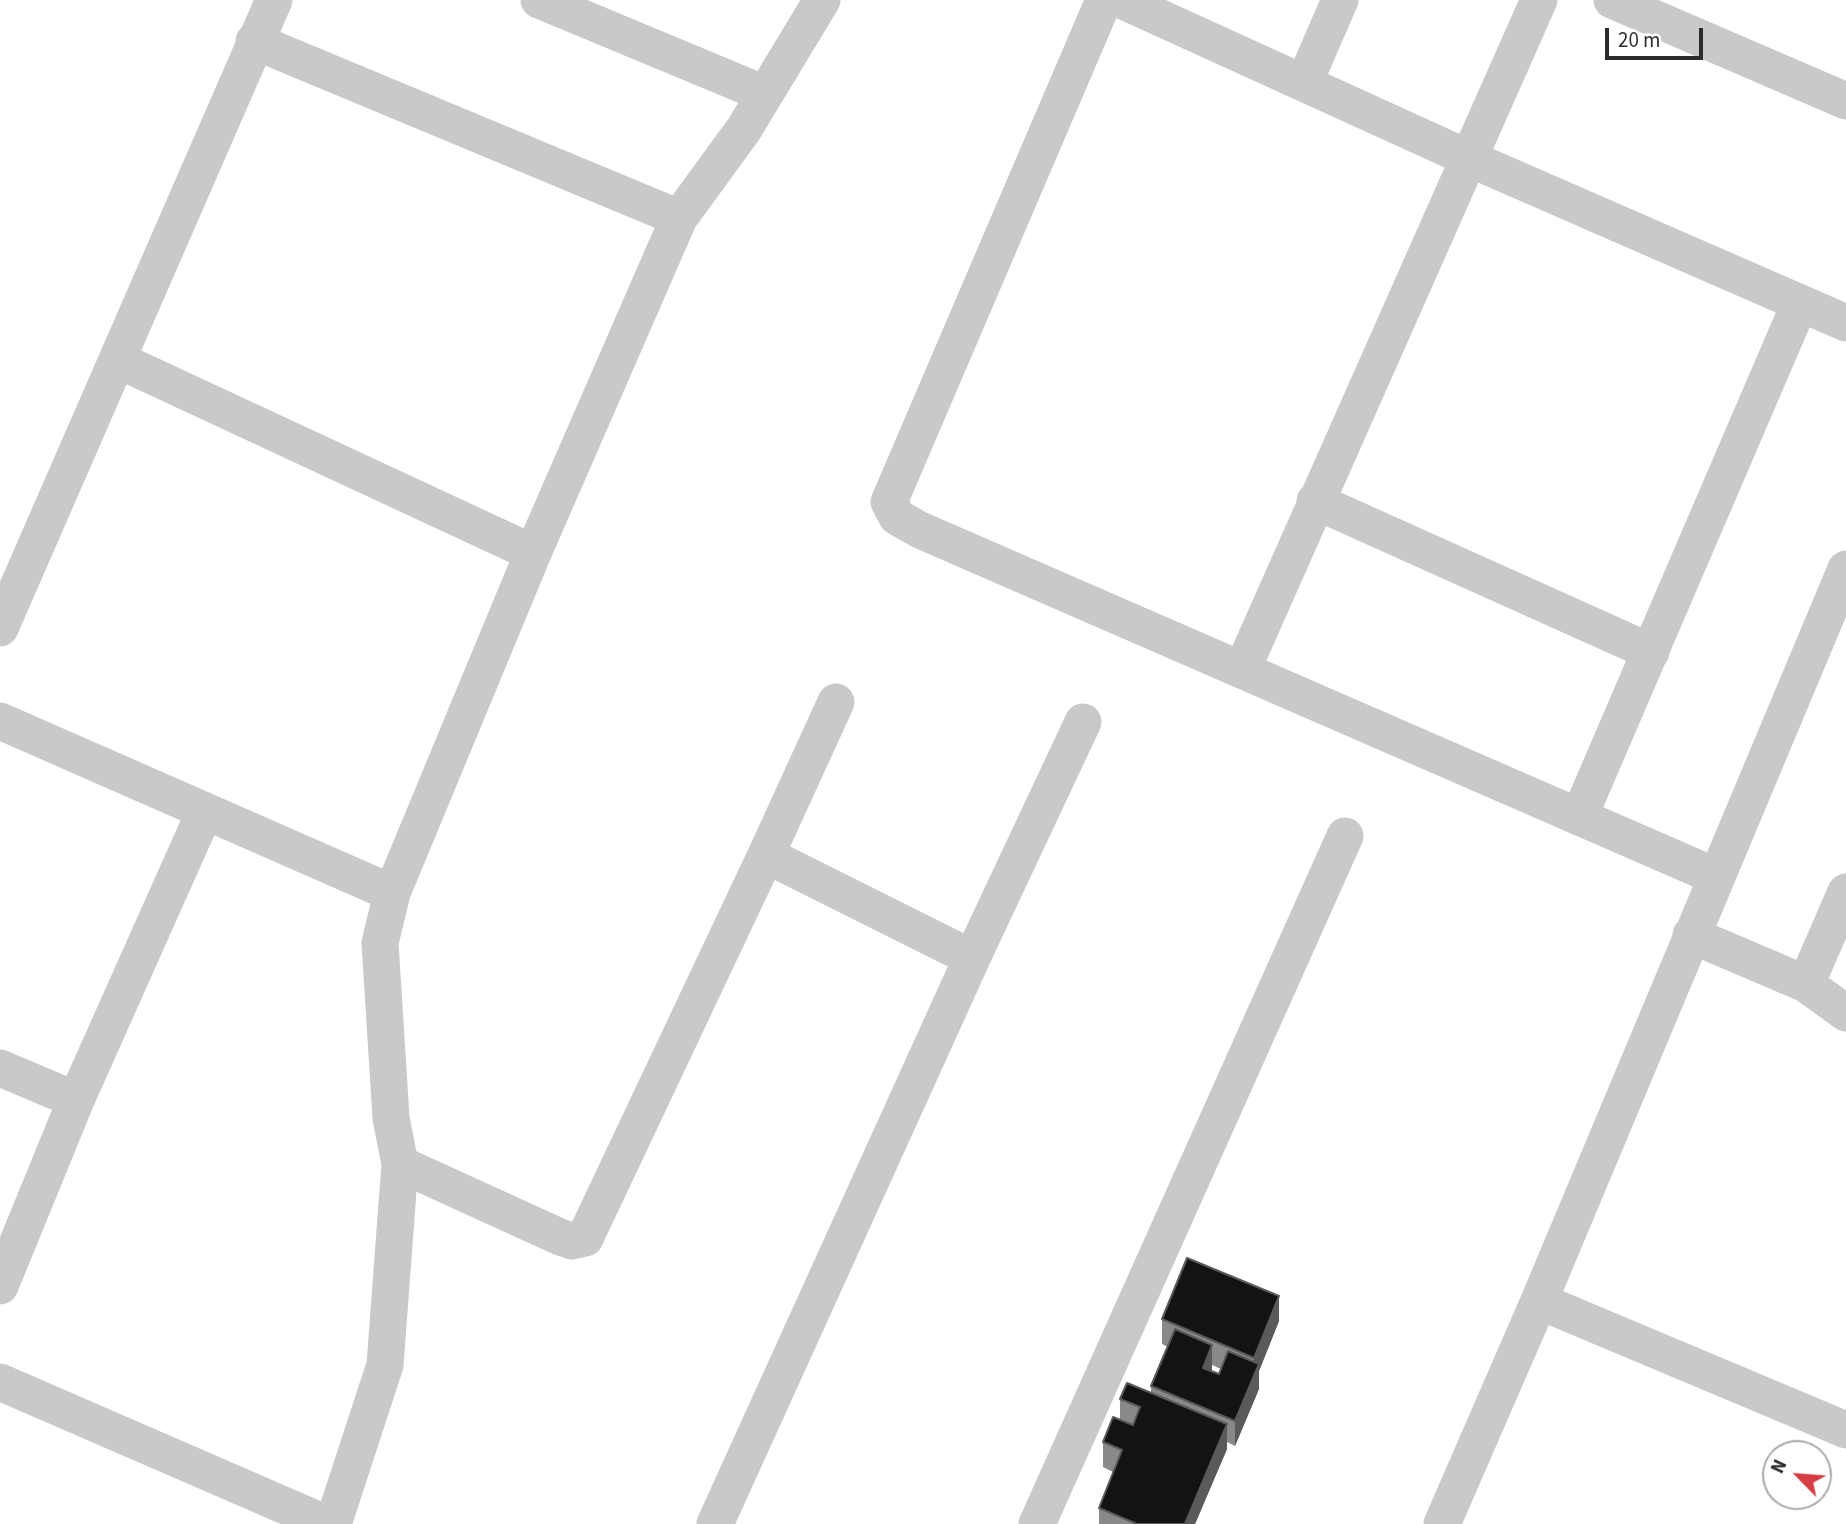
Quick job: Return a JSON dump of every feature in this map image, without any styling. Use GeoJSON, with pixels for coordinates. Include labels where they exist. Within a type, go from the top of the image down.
{"type":"FeatureCollection","features":[{"type":"Feature","properties":{"kind":"street"},"geometry":{"type":"LineString","coordinates":[[0,628],[274,0]]}},
{"type":"Feature","properties":{"kind":"street"},"geometry":{"type":"LineString","coordinates":[[539,0],[765,93]]}},
{"type":"Feature","properties":{"kind":"street"},"geometry":{"type":"LineString","coordinates":[[333,1524],[385,1365],[400,1164],[391,1118],[380,943],[392,893],[533,553],[679,218],[744,129],[822,0]]}},
{"type":"Feature","properties":{"kind":"street"},"geometry":{"type":"LineString","coordinates":[[1104,0],[889,502],[897,517],[920,530],[1715,876]]}},
{"type":"Feature","properties":{"kind":"street"},"geometry":{"type":"LineString","coordinates":[[1122,0],[1468,158],[1846,323]]}},
{"type":"Feature","properties":{"kind":"street"},"geometry":{"type":"LineString","coordinates":[[1304,83],[1340,0]]}},
{"type":"Feature","properties":{"kind":"street"},"geometry":{"type":"LineString","coordinates":[[1242,670],[1539,0]]}},
{"type":"Feature","properties":{"kind":"street"},"geometry":{"type":"LineString","coordinates":[[1612,0],[1846,101]]}},
{"type":"Feature","properties":{"kind":"street"},"geometry":{"type":"LineString","coordinates":[[254,41],[679,218]]}},
{"type":"Feature","properties":{"kind":"street"},"geometry":{"type":"LineString","coordinates":[[1579,817],[1800,303]]}},
{"type":"Feature","properties":{"kind":"street"},"geometry":{"type":"LineString","coordinates":[[118,360],[533,553]]}},
{"type":"Feature","properties":{"kind":"street"},"geometry":{"type":"LineString","coordinates":[[1315,501],[1651,652]]}},
{"type":"Feature","properties":{"kind":"street"},"geometry":{"type":"LineString","coordinates":[[1442,1524],[1539,1301],[1846,569]]}},
{"type":"Feature","properties":{"kind":"street"},"geometry":{"type":"LineString","coordinates":[[400,1164],[560,1237],[572,1241],[585,1238],[836,702]]}},
{"type":"Feature","properties":{"kind":"street"},"geometry":{"type":"LineString","coordinates":[[0,721],[392,893]]}},
{"type":"Feature","properties":{"kind":"street"},"geometry":{"type":"LineString","coordinates":[[715,1524],[971,958],[1083,722]]}},
{"type":"Feature","properties":{"kind":"street"},"geometry":{"type":"LineString","coordinates":[[0,1286],[76,1100],[205,811]]}},
{"type":"Feature","properties":{"kind":"street"},"geometry":{"type":"LineString","coordinates":[[1037,1524],[1345,836]]}},
{"type":"Feature","properties":{"kind":"street"},"geometry":{"type":"LineString","coordinates":[[766,856],[971,958]]}},
{"type":"Feature","properties":{"kind":"street"},"geometry":{"type":"LineString","coordinates":[[1807,985],[1846,892]]}},
{"type":"Feature","properties":{"kind":"street"},"geometry":{"type":"LineString","coordinates":[[1692,935],[1807,985],[1846,1013]]}},
{"type":"Feature","properties":{"kind":"street"},"geometry":{"type":"LineString","coordinates":[[0,1068],[76,1100]]}},
{"type":"Feature","properties":{"kind":"street"},"geometry":{"type":"LineString","coordinates":[[1539,1301],[1846,1430]]}},
{"type":"Feature","properties":{"kind":"street"},"geometry":{"type":"LineString","coordinates":[[0,1382],[327,1524]]}},
{"type":"Feature","properties":{"kind":"building"},"geometry":{"type":"Polygon","coordinates":[[[1187,1258],[1279,1296],[1254,1358],[1162,1319],[1187,1258]]]}},
{"type":"Feature","properties":{"kind":"building"},"geometry":{"type":"Polygon","coordinates":[[[1175,1329],[1212,1345],[1203,1368],[1219,1374],[1228,1351],[1259,1364],[1235,1421],[1151,1386],[1175,1329]]]}},
{"type":"Feature","properties":{"kind":"building"},"geometry":{"type":"Polygon","coordinates":[[[1127,1383],[1227,1424],[1185,1524],[1137,1524],[1099,1508],[1122,1450],[1103,1442],[1113,1417],[1133,1425],[1140,1407],[1120,1399],[1127,1383]]]}}]}
